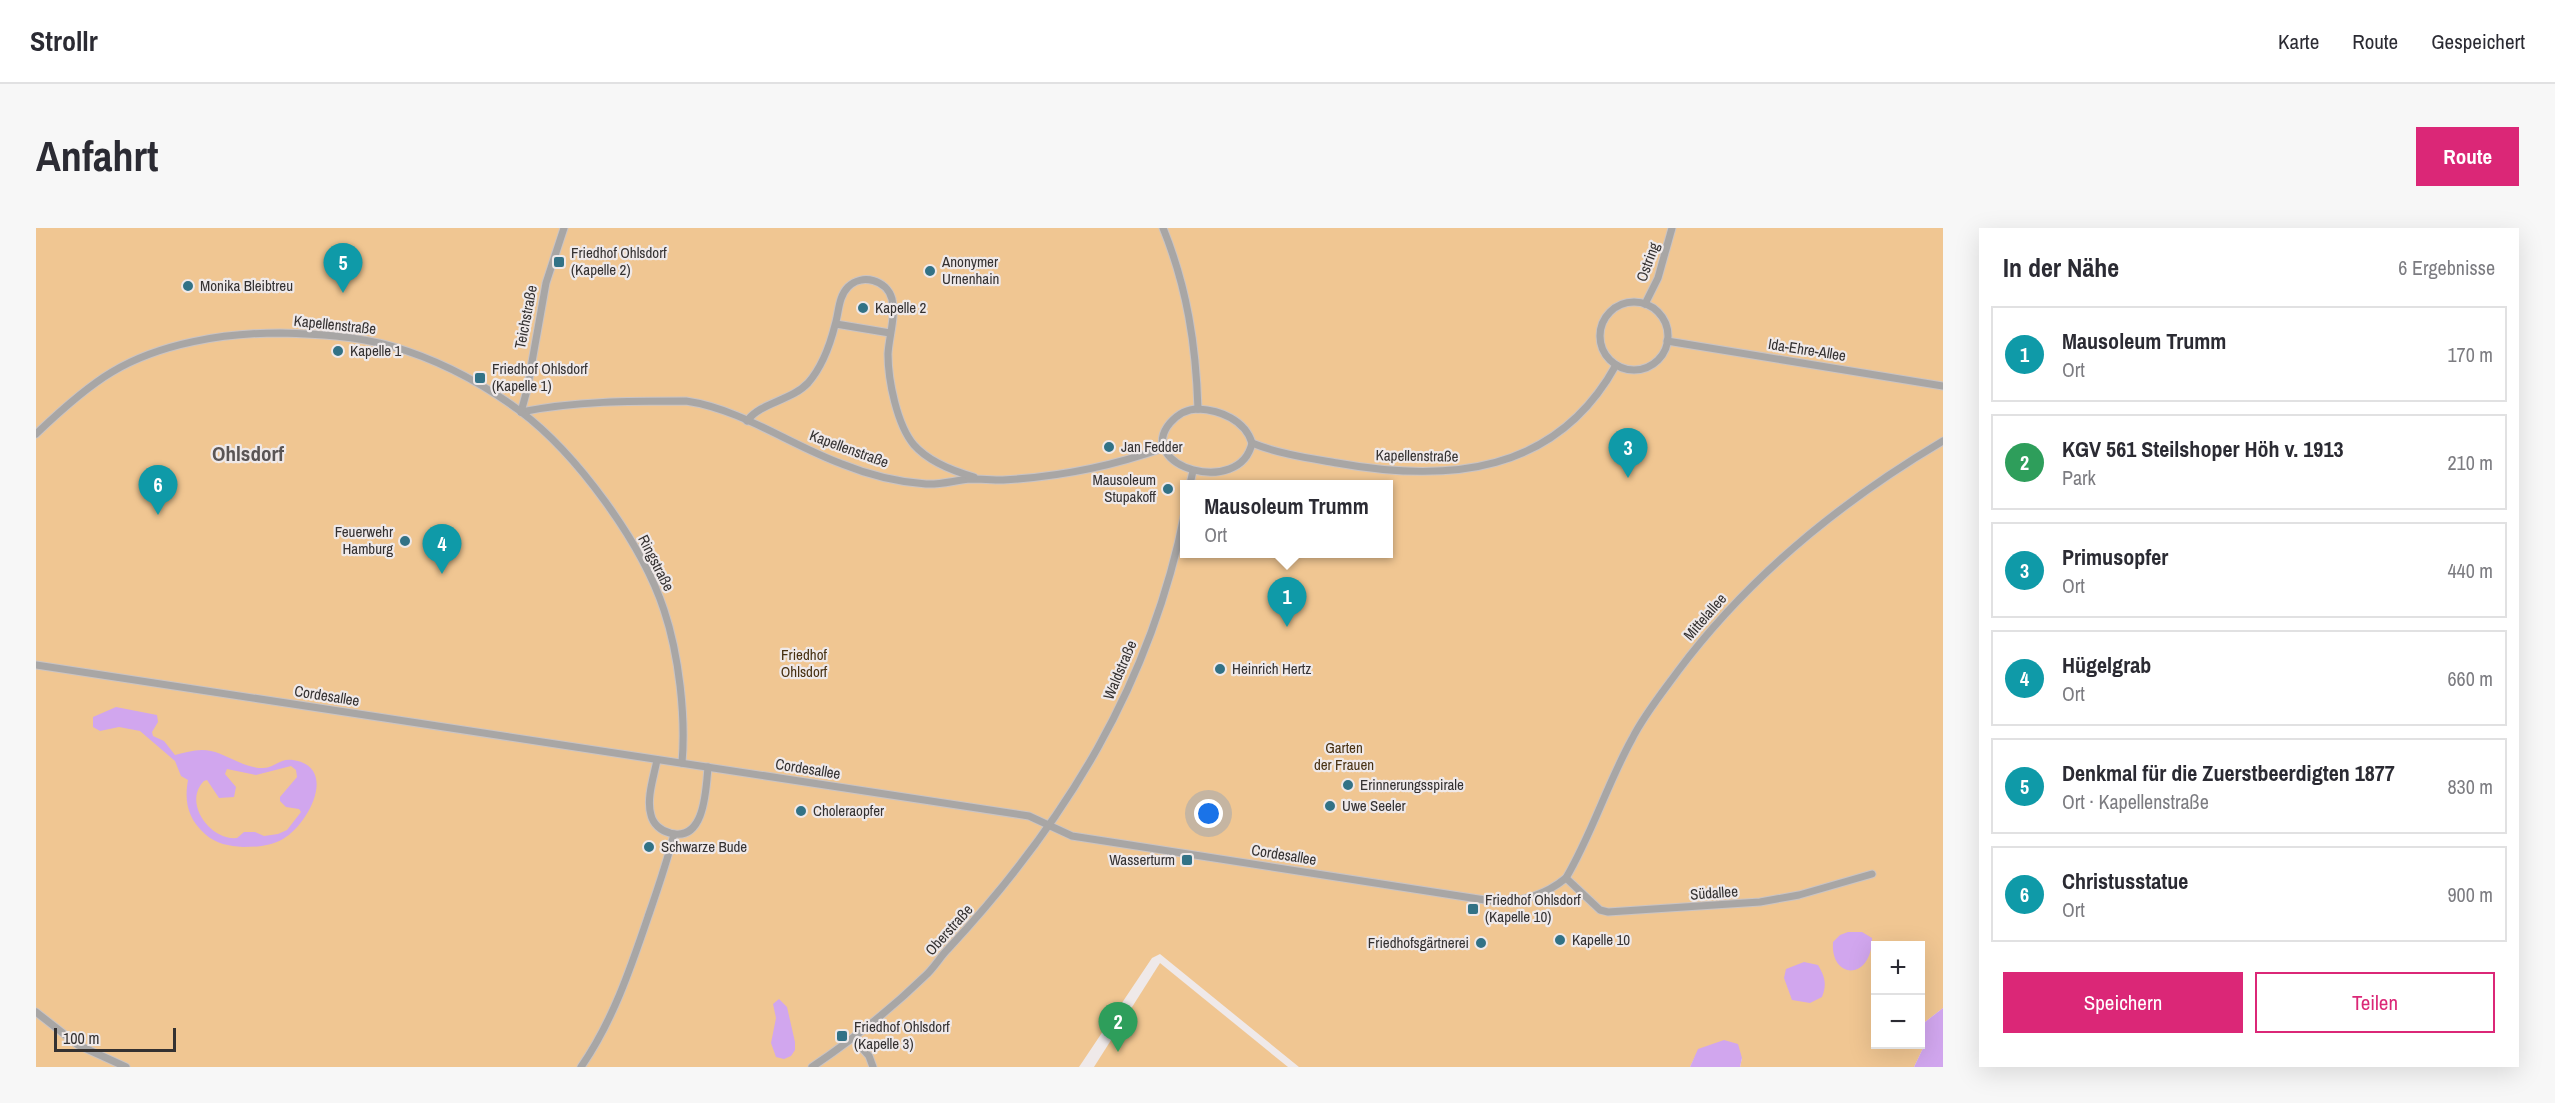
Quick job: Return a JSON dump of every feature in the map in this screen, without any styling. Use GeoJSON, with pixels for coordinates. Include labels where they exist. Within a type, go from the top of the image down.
{"type":"FeatureCollection","features":[{"type":"Feature","properties":{"kind":"street","name":"Teichstraße"},"geometry":{"type":"LineString","coordinates":[[521,412],[546,283],[564,228]]}},
{"type":"Feature","properties":{"kind":"street"},"geometry":{"type":"LineString","coordinates":[[1163,228],[1177,261],[1192,324],[1197,362],[1198,409]]}},
{"type":"Feature","properties":{"kind":"street","name":"Ostring"},"geometry":{"type":"LineString","coordinates":[[1645,304],[1658,278],[1672,228]]}},
{"type":"Feature","properties":{"kind":"street","name":"Kapellenstraße"},"geometry":{"type":"LineString","coordinates":[[747,422],[757,412],[776,404],[807,384],[819,367],[836,324],[844,292],[856,281],[870,280],[882,285],[891,296],[893,312],[890,333],[891,384],[905,429],[914,445],[932,460],[960,474],[982,479]]}},
{"type":"Feature","properties":{"kind":"street","name":"Ostring"},"geometry":{"type":"LineString","coordinates":[[1616,365],[1608,358],[1600,340],[1605,318],[1622,304],[1634,302],[1645,304],[1655,310],[1663,319],[1667,329],[1667,341]]}},
{"type":"Feature","properties":{"kind":"street"},"geometry":{"type":"LineString","coordinates":[[836,324],[890,333]]}},
{"type":"Feature","properties":{"kind":"street","name":"Kapellenstraße"},"geometry":{"type":"LineString","coordinates":[[36,434],[79,396],[112,372],[142,358],[200,341],[254,333],[334,336],[393,347],[455,371],[521,412],[548,406],[594,403],[686,401],[700,403],[840,464],[886,478],[928,484],[982,479],[1002,480],[1087,468],[1141,456],[1163,448]]}},
{"type":"Feature","properties":{"kind":"street"},"geometry":{"type":"LineString","coordinates":[[1616,365],[1634,370],[1651,365],[1659,359],[1667,341]]}},
{"type":"Feature","properties":{"kind":"street","name":"Ida-Ehre-Allee"},"geometry":{"type":"LineString","coordinates":[[1667,341],[1943,386]]}},
{"type":"Feature","properties":{"kind":"street","name":"Kapellenstraße"},"geometry":{"type":"LineString","coordinates":[[1252,443],[1283,453],[1365,468],[1425,472],[1474,469],[1518,455],[1552,437],[1581,414],[1616,365]]}},
{"type":"Feature","properties":{"kind":"street"},"geometry":{"type":"LineString","coordinates":[[1198,409],[1215,411],[1233,418],[1246,430],[1252,443],[1247,457],[1227,469],[1211,472],[1193,471],[1177,463],[1163,448],[1165,431],[1174,419],[1190,410],[1198,409]]}},
{"type":"Feature","properties":{"kind":"street","name":"Ringstraße"},"geometry":{"type":"LineString","coordinates":[[521,412],[564,453],[599,493],[631,542],[660,599],[675,661],[682,712],[684,742],[682,763]]}},
{"type":"Feature","properties":{"kind":"street","name":"Mittelallee"},"geometry":{"type":"LineString","coordinates":[[1566,878],[1632,737],[1666,686],[1706,635],[1768,568],[1836,512],[1905,464],[1943,441]]}},
{"type":"Feature","properties":{"kind":"street"},"geometry":{"type":"LineString","coordinates":[[1191,480],[1193,471]]}},
{"type":"Feature","properties":{"kind":"street","name":"Waldstraße"},"geometry":{"type":"LineString","coordinates":[[1051,826],[1106,736],[1140,658],[1171,576],[1180,535]]}},
{"type":"Feature","properties":{"kind":"street","name":"Cordesallee"},"geometry":{"type":"LineString","coordinates":[[36,665],[1029,816],[1072,836],[1498,902],[1518,901],[1533,897],[1546,892],[1566,878]]}},
{"type":"Feature","properties":{"kind":"street"},"geometry":{"type":"LineString","coordinates":[[657,759],[651,815],[656,825],[674,834],[692,829],[698,821],[708,767]]}},
{"type":"Feature","properties":{"kind":"street","name":"Oberstraße"},"geometry":{"type":"LineString","coordinates":[[812,1067],[854,1039],[927,975],[985,910],[1051,826]]}},
{"type":"Feature","properties":{"kind":"street"},"geometry":{"type":"LineString","coordinates":[[581,1067],[601,1034],[634,961],[666,866],[674,834]]}},
{"type":"Feature","properties":{"kind":"street","name":"Südallee"},"geometry":{"type":"LineString","coordinates":[[1566,878],[1599,910],[1608,912],[1760,902],[1799,895],[1872,874]]}},
{"type":"Feature","properties":{"kind":"street"},"geometry":{"type":"LineString","coordinates":[[36,1012],[78,1045],[126,1067]]}},
{"type":"Feature","properties":{"kind":"street"},"geometry":{"type":"LineString","coordinates":[[854,1039],[869,1056],[873,1067]]}},
{"type":"Feature","properties":{"kind":"green space","name":"Friedhof Ohlsdorf"},"geometry":{"type":"Polygon","coordinates":[[[36,228],[1943,228],[1943,1008],[1925,1022],[1925,941],[1871,941],[1871,1049],[1923,1049],[1914,1067],[1740,1067],[1742,1058],[1699,1049],[1690,1067],[1299,1067],[1160,954],[1152,958],[1079,1067],[36,1067],[36,228]]]}},
{"type":"Feature","properties":{"kind":"green space"},"geometry":{"type":"Polygon","coordinates":[[[1160,963],[1288,1067],[1094,1067],[1160,963]]]}},
{"type":"Feature","properties":{"kind":"shaded area"},"geometry":{"type":"Polygon","coordinates":[[[116,707],[157,715],[158,722],[152,732],[153,736],[164,741],[175,755],[207,750],[256,767],[267,768],[288,760],[307,765],[314,773],[317,784],[315,797],[302,822],[283,839],[264,846],[248,847],[218,842],[205,834],[191,816],[187,803],[188,780],[181,776],[175,761],[140,731],[119,727],[100,731],[93,727],[93,717],[116,707]],[[291,766],[256,775],[227,769],[225,774],[236,787],[234,797],[219,798],[207,780],[204,781],[198,790],[196,800],[202,819],[209,827],[227,837],[237,838],[244,832],[255,832],[264,836],[287,830],[301,812],[299,809],[286,807],[280,801],[280,797],[297,777],[296,770],[291,766]]]}},
{"type":"Feature","properties":{"kind":"shaded area"},"geometry":{"type":"Polygon","coordinates":[[[1848,932],[1862,932],[1872,938],[1870,952],[1859,968],[1844,969],[1838,963],[1834,955],[1833,942],[1840,935],[1848,932]]]}},
{"type":"Feature","properties":{"kind":"shaded area"},"geometry":{"type":"Polygon","coordinates":[[[1804,962],[1818,965],[1824,981],[1822,997],[1810,1003],[1792,1000],[1784,978],[1786,969],[1804,962]]]}},
{"type":"Feature","properties":{"kind":"shaded area"},"geometry":{"type":"Polygon","coordinates":[[[779,999],[787,1007],[795,1042],[795,1050],[791,1056],[784,1059],[776,1057],[771,1043],[776,1018],[773,1004],[779,999]]]}},
{"type":"Feature","properties":{"kind":"shaded area"},"geometry":{"type":"Polygon","coordinates":[[[1943,1008],[1943,1067],[1914,1067],[1923,1049],[1925,1049],[1925,1022],[1943,1008]]]}},
{"type":"Feature","properties":{"kind":"shaded area"},"geometry":{"type":"Polygon","coordinates":[[[1724,1040],[1738,1044],[1742,1058],[1740,1067],[1690,1067],[1698,1049],[1724,1040]]]}},
{"type":"Feature","properties":{"kind":"place","name":"Friedhof Ohlsdorf (Kapelle 2)"},"geometry":{"type":"Point","coordinates":[559,262]}},
{"type":"Feature","properties":{"kind":"place","name":"Anonymer Urnenhain"},"geometry":{"type":"Point","coordinates":[930,271]}},
{"type":"Feature","properties":{"kind":"place","name":"Monika Bleibtreu"},"geometry":{"type":"Point","coordinates":[188,286]}},
{"type":"Feature","properties":{"kind":"place","name":"Denkmal für die Zuerstbeerdigten 1877"},"geometry":{"type":"Point","coordinates":[343,293]}},
{"type":"Feature","properties":{"kind":"place","name":"Kapelle 2"},"geometry":{"type":"Point","coordinates":[863,308]}},
{"type":"Feature","properties":{"kind":"place","name":"Kapelle 1"},"geometry":{"type":"Point","coordinates":[338,351]}},
{"type":"Feature","properties":{"kind":"place","name":"Friedhof Ohlsdorf (Kapelle 1)"},"geometry":{"type":"Point","coordinates":[480,378]}},
{"type":"Feature","properties":{"kind":"place","name":"Jan Fedder"},"geometry":{"type":"Point","coordinates":[1109,447]}},
{"type":"Feature","properties":{"kind":"place","name":"Primusopfer"},"geometry":{"type":"Point","coordinates":[1628,478]}},
{"type":"Feature","properties":{"kind":"place","name":"Mausoleum Stupakoff"},"geometry":{"type":"Point","coordinates":[1168,489]}},
{"type":"Feature","properties":{"kind":"place","name":"Christusstatue"},"geometry":{"type":"Point","coordinates":[158,515]}},
{"type":"Feature","properties":{"kind":"place","name":"Feuerwehr Hamburg"},"geometry":{"type":"Point","coordinates":[405,541]}},
{"type":"Feature","properties":{"kind":"place","name":"Hügelgrab"},"geometry":{"type":"Point","coordinates":[442,574]}},
{"type":"Feature","properties":{"kind":"place","name":"Mausoleum Trumm"},"geometry":{"type":"Point","coordinates":[1287,627]}},
{"type":"Feature","properties":{"kind":"place","name":"Heinrich Hertz"},"geometry":{"type":"Point","coordinates":[1220,669]}},
{"type":"Feature","properties":{"kind":"place","name":"Erinnerungsspirale"},"geometry":{"type":"Point","coordinates":[1348,785]}},
{"type":"Feature","properties":{"kind":"place","name":"Uwe Seeler"},"geometry":{"type":"Point","coordinates":[1330,806]}},
{"type":"Feature","properties":{"kind":"place","name":"Choleraopfer"},"geometry":{"type":"Point","coordinates":[801,811]}},
{"type":"Feature","properties":{"kind":"place","name":"Schwarze Bude"},"geometry":{"type":"Point","coordinates":[649,847]}},
{"type":"Feature","properties":{"kind":"place","name":"Wasserturm"},"geometry":{"type":"Point","coordinates":[1187,860]}},
{"type":"Feature","properties":{"kind":"place","name":"Friedhof Ohlsdorf (Kapelle 10)"},"geometry":{"type":"Point","coordinates":[1473,909]}},
{"type":"Feature","properties":{"kind":"place","name":"Kapelle 10"},"geometry":{"type":"Point","coordinates":[1560,940]}},
{"type":"Feature","properties":{"kind":"place","name":"Friedhofsgärtnerei"},"geometry":{"type":"Point","coordinates":[1481,943]}},
{"type":"Feature","properties":{"kind":"place","name":"Friedhof Ohlsdorf (Kapelle 3)"},"geometry":{"type":"Point","coordinates":[842,1036]}},
{"type":"Feature","properties":{"kind":"place","name":"KGV 561 Steilshoper Höh v. 1913"},"geometry":{"type":"Point","coordinates":[1118,1052]}},
{"type":"Feature","properties":{"kind":"district","name":"Ohlsdorf"},"geometry":{"type":"Point","coordinates":[248,454]}},
{"type":"Feature","properties":{"kind":"park label","name":"Garten der Frauen"},"geometry":{"type":"Point","coordinates":[1344,756]}}]}
